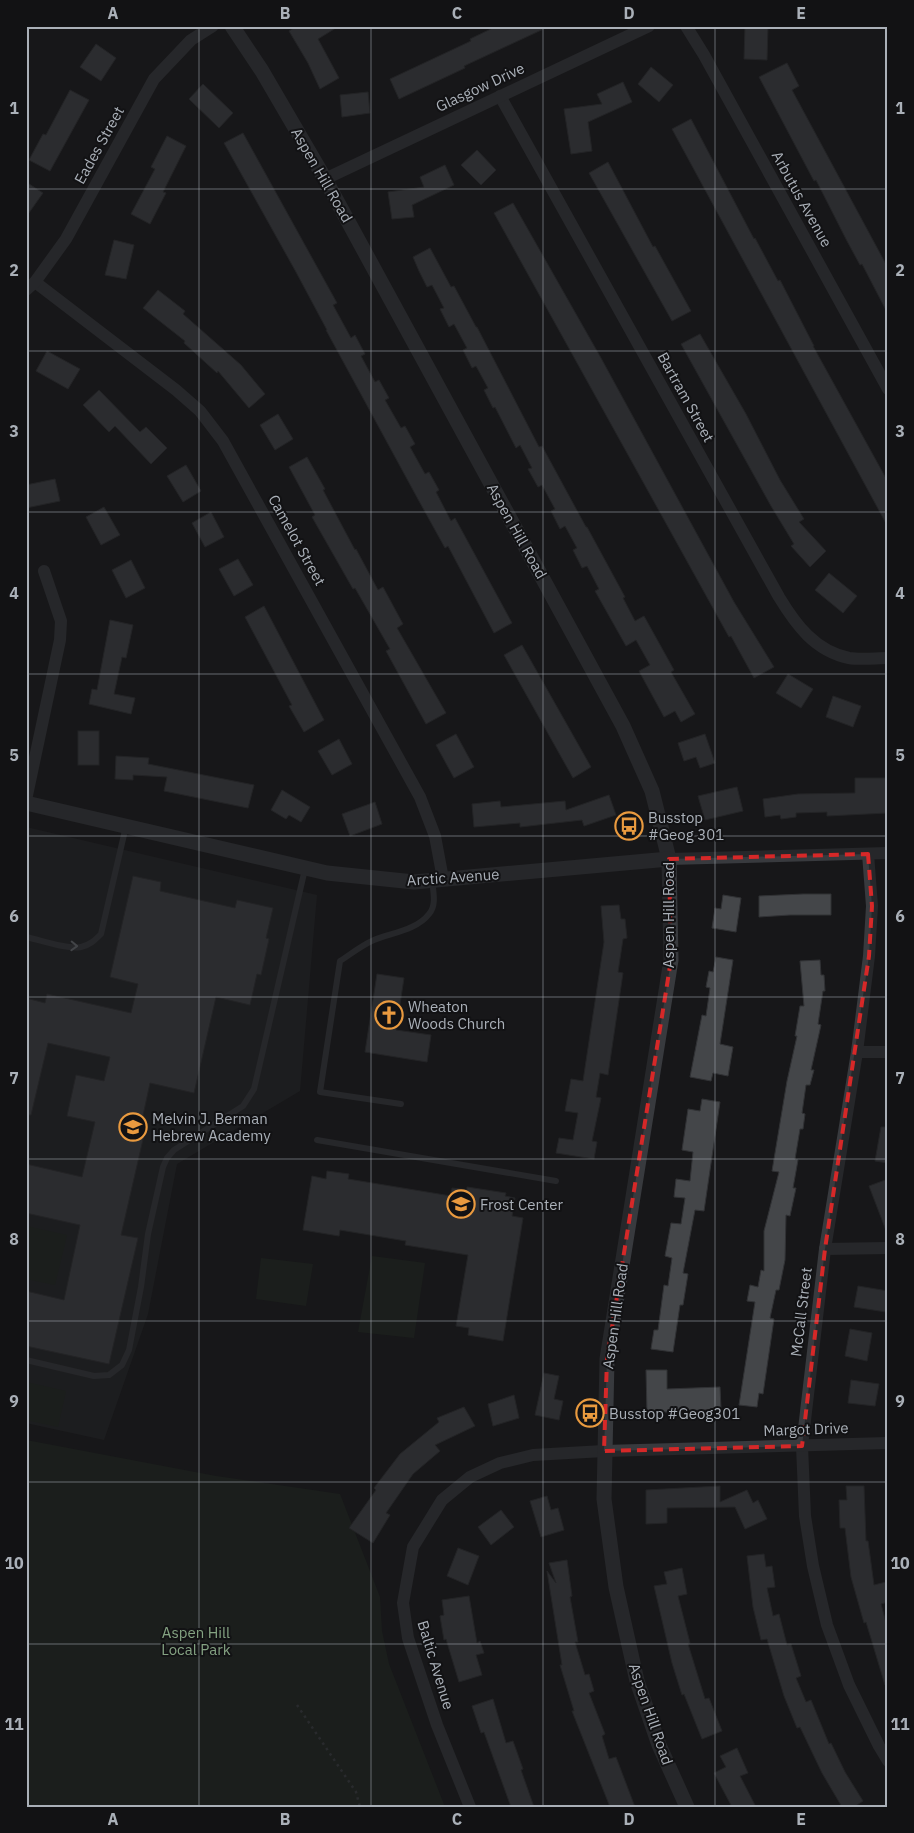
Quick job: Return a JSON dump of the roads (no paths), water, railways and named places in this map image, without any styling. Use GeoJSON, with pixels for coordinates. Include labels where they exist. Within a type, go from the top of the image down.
{"type":"FeatureCollection","features":[{"type":"Feature","properties":{"kind":"street","name":"Eades Street"},"geometry":{"type":"LineString","coordinates":[[31,286],[66,239],[154,79],[191,40],[214,26]]}},
{"type":"Feature","properties":{"kind":"street","name":"Aspen Hill Road"},"geometry":{"type":"LineString","coordinates":[[232,26],[262,71],[325,179],[623,726],[652,791],[669,859],[671,960],[607,1359],[604,1499],[616,1587],[637,1681],[659,1745],[687,1807]]}},
{"type":"Feature","properties":{"kind":"street","name":"Glasgow Drive"},"geometry":{"type":"LineString","coordinates":[[325,179],[649,26]]}},
{"type":"Feature","properties":{"kind":"street","name":"Arbutus Avenue"},"geometry":{"type":"LineString","coordinates":[[686,26],[704,54],[888,389]]}},
{"type":"Feature","properties":{"kind":"street","name":"Bartram Street"},"geometry":{"type":"LineString","coordinates":[[500,96],[779,597],[796,624],[811,640],[825,650],[850,658],[888,658]]}},
{"type":"Feature","properties":{"kind":"street","name":"Camelot Street"},"geometry":{"type":"LineString","coordinates":[[31,286],[176,390],[200,411],[223,441],[420,797],[435,836],[437,880]]}},
{"type":"Feature","properties":{"kind":"street"},"geometry":{"type":"LineString","coordinates":[[26,802],[60,640],[61,621],[44,571]]}},
{"type":"Feature","properties":{"kind":"street","name":"Arctic Avenue"},"geometry":{"type":"LineString","coordinates":[[26,802],[328,873],[414,882],[669,859],[888,853]]}},
{"type":"Feature","properties":{"kind":"street","name":"McCall Street"},"geometry":{"type":"LineString","coordinates":[[868,854],[872,906],[869,956],[857,1052],[825,1249],[802,1446],[805,1516],[813,1566],[827,1625],[848,1685],[888,1761]]}},
{"type":"Feature","properties":{"kind":"street"},"geometry":{"type":"LineString","coordinates":[[857,1052],[888,1052]]}},
{"type":"Feature","properties":{"kind":"street"},"geometry":{"type":"LineString","coordinates":[[825,1249],[888,1248]]}},
{"type":"Feature","properties":{"kind":"street","name":"Margot Drive"},"geometry":{"type":"LineString","coordinates":[[604,1451],[888,1444]]}},
{"type":"Feature","properties":{"kind":"street","name":"Baltic Avenue"},"geometry":{"type":"LineString","coordinates":[[470,1807],[437,1725],[408,1638],[403,1602],[413,1547],[442,1500],[470,1477],[500,1463],[533,1455],[604,1451]]}},
{"type":"Feature","properties":{"kind":"lane"},"geometry":{"type":"LineString","coordinates":[[26,937],[67,947],[81,948],[93,942],[101,934],[126,826]]}},
{"type":"Feature","properties":{"kind":"lane"},"geometry":{"type":"LineString","coordinates":[[26,1360],[94,1376],[108,1375],[122,1365],[130,1341],[141,1287],[148,1234],[163,1167],[167,1158],[174,1150],[243,1106],[254,1089],[305,868]]}},
{"type":"Feature","properties":{"kind":"lane"},"geometry":{"type":"LineString","coordinates":[[401,1104],[320,1092],[340,960],[372,941],[405,930],[430,914],[434,903],[437,880]]}},
{"type":"Feature","properties":{"kind":"lane"},"geometry":{"type":"LineString","coordinates":[[317,1140],[556,1181]]}},
{"type":"Feature","properties":{"kind":"place","name":"Busstop #Geog 301"},"geometry":{"type":"Point","coordinates":[629,826]}},
{"type":"Feature","properties":{"kind":"place","name":"Wheaton Woods Church"},"geometry":{"type":"Point","coordinates":[389,1015]}},
{"type":"Feature","properties":{"kind":"place","name":"Melvin J. Berman Hebrew Academy"},"geometry":{"type":"Point","coordinates":[133,1127]}},
{"type":"Feature","properties":{"kind":"place","name":"Frost Center"},"geometry":{"type":"Point","coordinates":[461,1204]}},
{"type":"Feature","properties":{"kind":"place","name":"Busstop #Geog301"},"geometry":{"type":"Point","coordinates":[590,1413]}},
{"type":"Feature","properties":{"kind":"park label","name":"Aspen Hill Local Park"},"geometry":{"type":"Point","coordinates":[196,1640]}}]}
